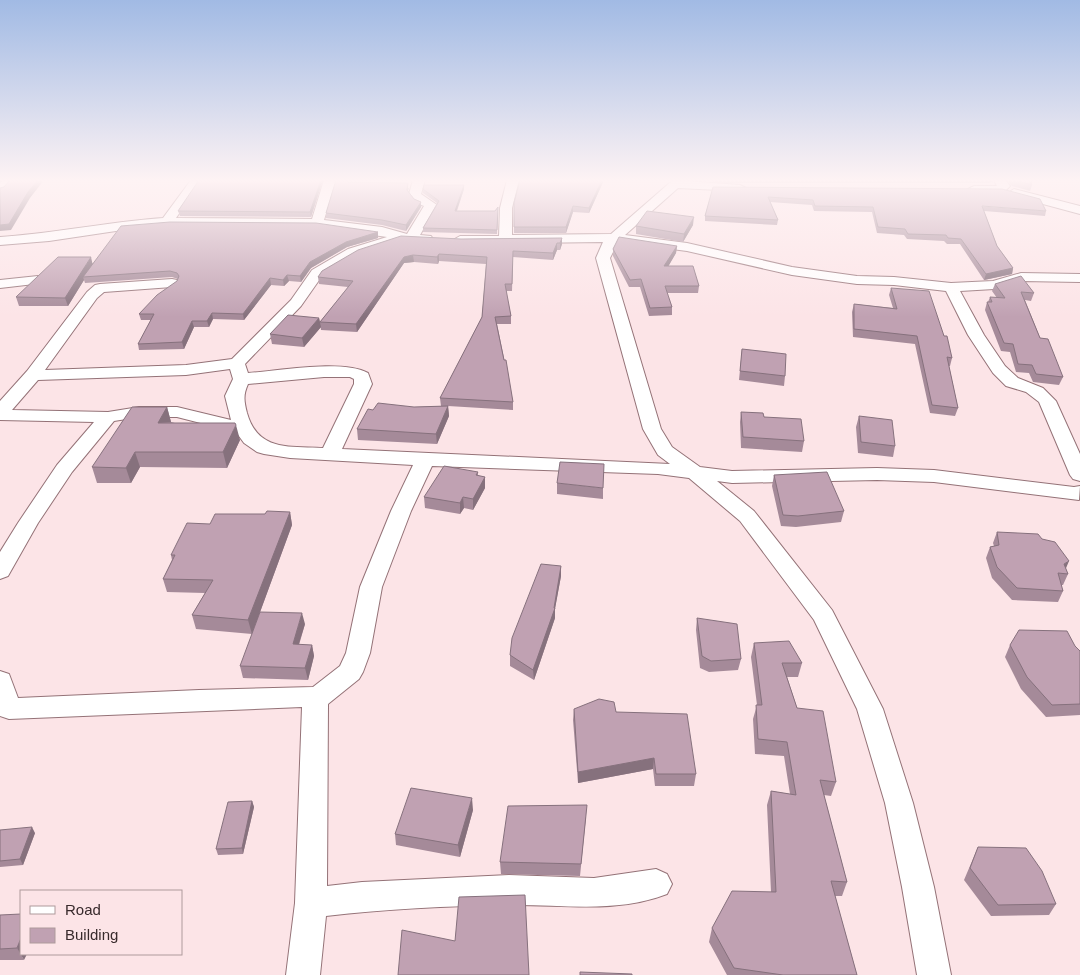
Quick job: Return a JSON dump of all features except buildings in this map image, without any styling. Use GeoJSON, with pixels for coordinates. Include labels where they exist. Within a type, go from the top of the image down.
{"type":"FeatureCollection","features":[{"type":"Feature","properties":{"kind":"street"},"geometry":{"type":"LineString","coordinates":[[0,241],[49,237],[126,226]]}},
{"type":"Feature","properties":{"kind":"street"},"geometry":{"type":"LineString","coordinates":[[337,226],[382,231],[405,238],[616,238],[687,247],[792,271],[857,280],[894,281],[951,287],[994,285],[1020,277],[1080,278]]}},
{"type":"Feature","properties":{"kind":"street"},"geometry":{"type":"LineString","coordinates":[[415,226],[405,238],[353,252],[317,273],[239,371],[234,396],[242,428],[251,439],[264,448],[290,452],[425,460],[658,468],[732,477],[877,474],[934,476],[1080,493]]}},
{"type":"Feature","properties":{"kind":"street"},"geometry":{"type":"LineString","coordinates":[[505,226],[505,238]]}},
{"type":"Feature","properties":{"kind":"street"},"geometry":{"type":"LineString","coordinates":[[628,226],[609,243],[603,258],[656,440],[665,451],[695,472],[747,516],[824,616],[870,709],[900,803],[934,975]]}},
{"type":"Feature","properties":{"kind":"street"},"geometry":{"type":"LineString","coordinates":[[0,284],[38,280]]}},
{"type":"Feature","properties":{"kind":"street"},"geometry":{"type":"LineString","coordinates":[[0,413],[33,375],[92,295],[100,288],[172,283]]}},
{"type":"Feature","properties":{"kind":"street"},"geometry":{"type":"LineString","coordinates":[[951,287],[980,342],[1003,373],[1010,381],[1028,386],[1041,393],[1047,401],[1080,475]]}},
{"type":"Feature","properties":{"kind":"street"},"geometry":{"type":"LineString","coordinates":[[33,375],[186,370],[353,372],[362,377],[363,384],[330,454]]}},
{"type":"Feature","properties":{"kind":"street"},"geometry":{"type":"LineString","coordinates":[[0,413],[108,417],[139,412],[177,412],[242,428]]}},
{"type":"Feature","properties":{"kind":"street"},"geometry":{"type":"LineString","coordinates":[[0,571],[28,523],[64,469],[108,417]]}},
{"type":"Feature","properties":{"kind":"street"},"geometry":{"type":"LineString","coordinates":[[314,700],[350,672],[358,653],[371,587],[400,511],[425,460]]}},
{"type":"Feature","properties":{"kind":"street"},"geometry":{"type":"LineString","coordinates":[[0,682],[5,710],[199,700],[312,698],[314,700]]}},
{"type":"Feature","properties":{"kind":"street"},"geometry":{"type":"LineString","coordinates":[[303,975],[311,903],[314,700]]}},
{"type":"Feature","properties":{"kind":"street"},"geometry":{"type":"LineString","coordinates":[[311,903],[362,897],[509,890],[594,893],[656,884]]}}]}
